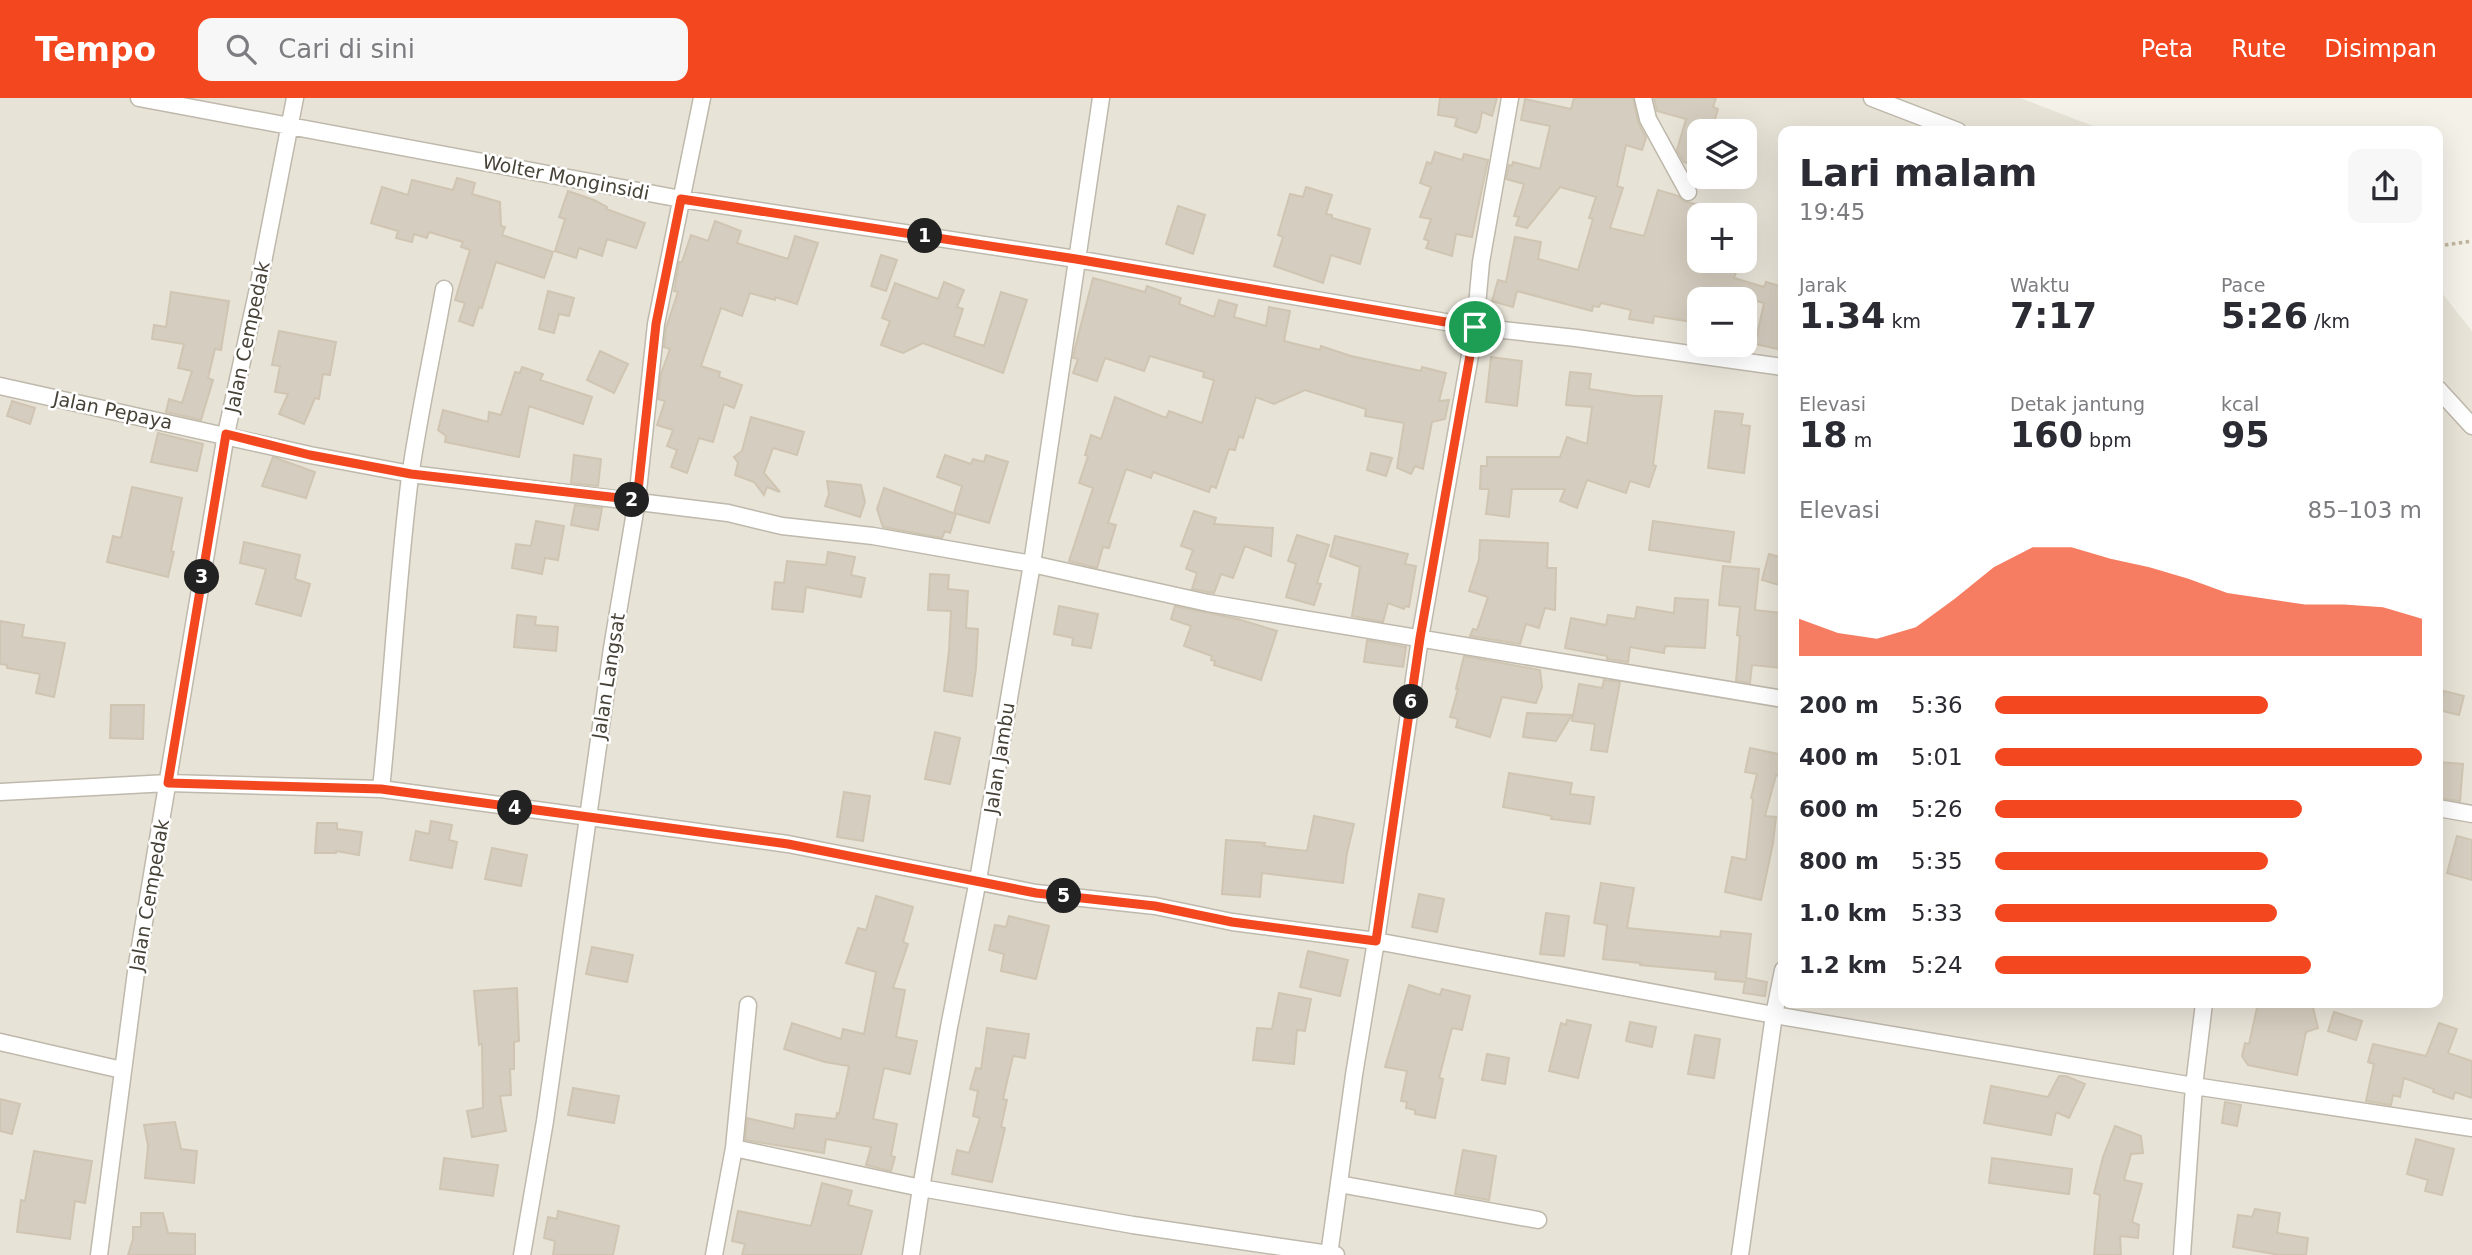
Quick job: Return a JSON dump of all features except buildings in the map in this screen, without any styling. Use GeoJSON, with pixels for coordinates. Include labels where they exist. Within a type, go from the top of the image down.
{"type":"FeatureCollection","features":[{"type":"Feature","properties":{"kind":"street","name":"Wolter Monginsidi"},"geometry":{"type":"LineString","coordinates":[[139,98],[681,199],[1076,259],[1475,327],[1576,338],[1778,367]]}},
{"type":"Feature","properties":{"kind":"street","name":"Jalan Cempedak"},"geometry":{"type":"LineString","coordinates":[[99,1255],[137,964],[226,434],[295,98]]}},
{"type":"Feature","properties":{"kind":"street","name":"Jalan Langsat"},"geometry":{"type":"LineString","coordinates":[[522,1255],[545,1121],[612,648],[637,500],[656,324],[702,98]]}},
{"type":"Feature","properties":{"kind":"street","name":"Jalan Jambu"},"geometry":{"type":"LineString","coordinates":[[911,1255],[1032,565],[1101,98]]}},
{"type":"Feature","properties":{"kind":"street"},"geometry":{"type":"LineString","coordinates":[[734,1148],[921,1188],[1133,1225],[1332,1255],[1354,1075],[1420,638],[1475,327],[1482,261],[1510,98]]}},
{"type":"Feature","properties":{"kind":"street"},"geometry":{"type":"LineString","coordinates":[[1643,98],[1648,119],[1688,192]]}},
{"type":"Feature","properties":{"kind":"street"},"geometry":{"type":"LineString","coordinates":[[1872,98],[1924,125]]}},
{"type":"Feature","properties":{"kind":"street"},"geometry":{"type":"LineString","coordinates":[[381,789],[391,696],[399,574],[411,474],[444,289]]}},
{"type":"Feature","properties":{"kind":"street","name":"Jalan Pepaya"},"geometry":{"type":"LineString","coordinates":[[0,386],[226,434],[310,455],[411,474],[637,500],[728,513],[782,526],[873,536],[1032,565],[1208,603],[1778,698]]}},
{"type":"Feature","properties":{"kind":"street"},"geometry":{"type":"LineString","coordinates":[[2443,394],[2472,426]]}},
{"type":"Feature","properties":{"kind":"street"},"geometry":{"type":"LineString","coordinates":[[0,792],[168,783],[381,789],[788,844],[1036,893],[1155,906],[1232,922],[1376,941],[1774,1015],[2194,1086],[2472,1128]]}},
{"type":"Feature","properties":{"kind":"street"},"geometry":{"type":"LineString","coordinates":[[2443,809],[2472,814]]}},
{"type":"Feature","properties":{"kind":"street"},"geometry":{"type":"LineString","coordinates":[[1740,1255],[1778,995]]}},
{"type":"Feature","properties":{"kind":"street"},"geometry":{"type":"LineString","coordinates":[[714,1255],[734,1148],[748,1005]]}},
{"type":"Feature","properties":{"kind":"street"},"geometry":{"type":"LineString","coordinates":[[2182,1255],[2194,1086],[2203,1008]]}},
{"type":"Feature","properties":{"kind":"street"},"geometry":{"type":"LineString","coordinates":[[0,1042],[122,1070]]}},
{"type":"Feature","properties":{"kind":"street"},"geometry":{"type":"LineString","coordinates":[[1339,1184],[1538,1220]]}},
{"type":"Feature","properties":{"kind":"path"},"geometry":{"type":"LineString","coordinates":[[2443,245],[2472,241]]}},
{"type":"Feature","properties":{"kind":"shaded area"},"geometry":{"type":"Polygon","coordinates":[[[0,98],[2020,98],[2093,126],[1778,126],[1778,1008],[2443,1008],[2443,294],[2472,331],[2472,1255],[0,1255],[0,98]]]}},
{"type":"Feature","properties":{"kind":"route"},"geometry":{"type":"LineString","coordinates":[[681,199],[1076,259],[1475,327],[1420,638],[1376,941],[1232,922],[1155,906],[1036,893],[788,844],[381,789],[168,783],[226,434],[310,455],[411,474],[637,500],[656,324],[681,199]]}}]}
